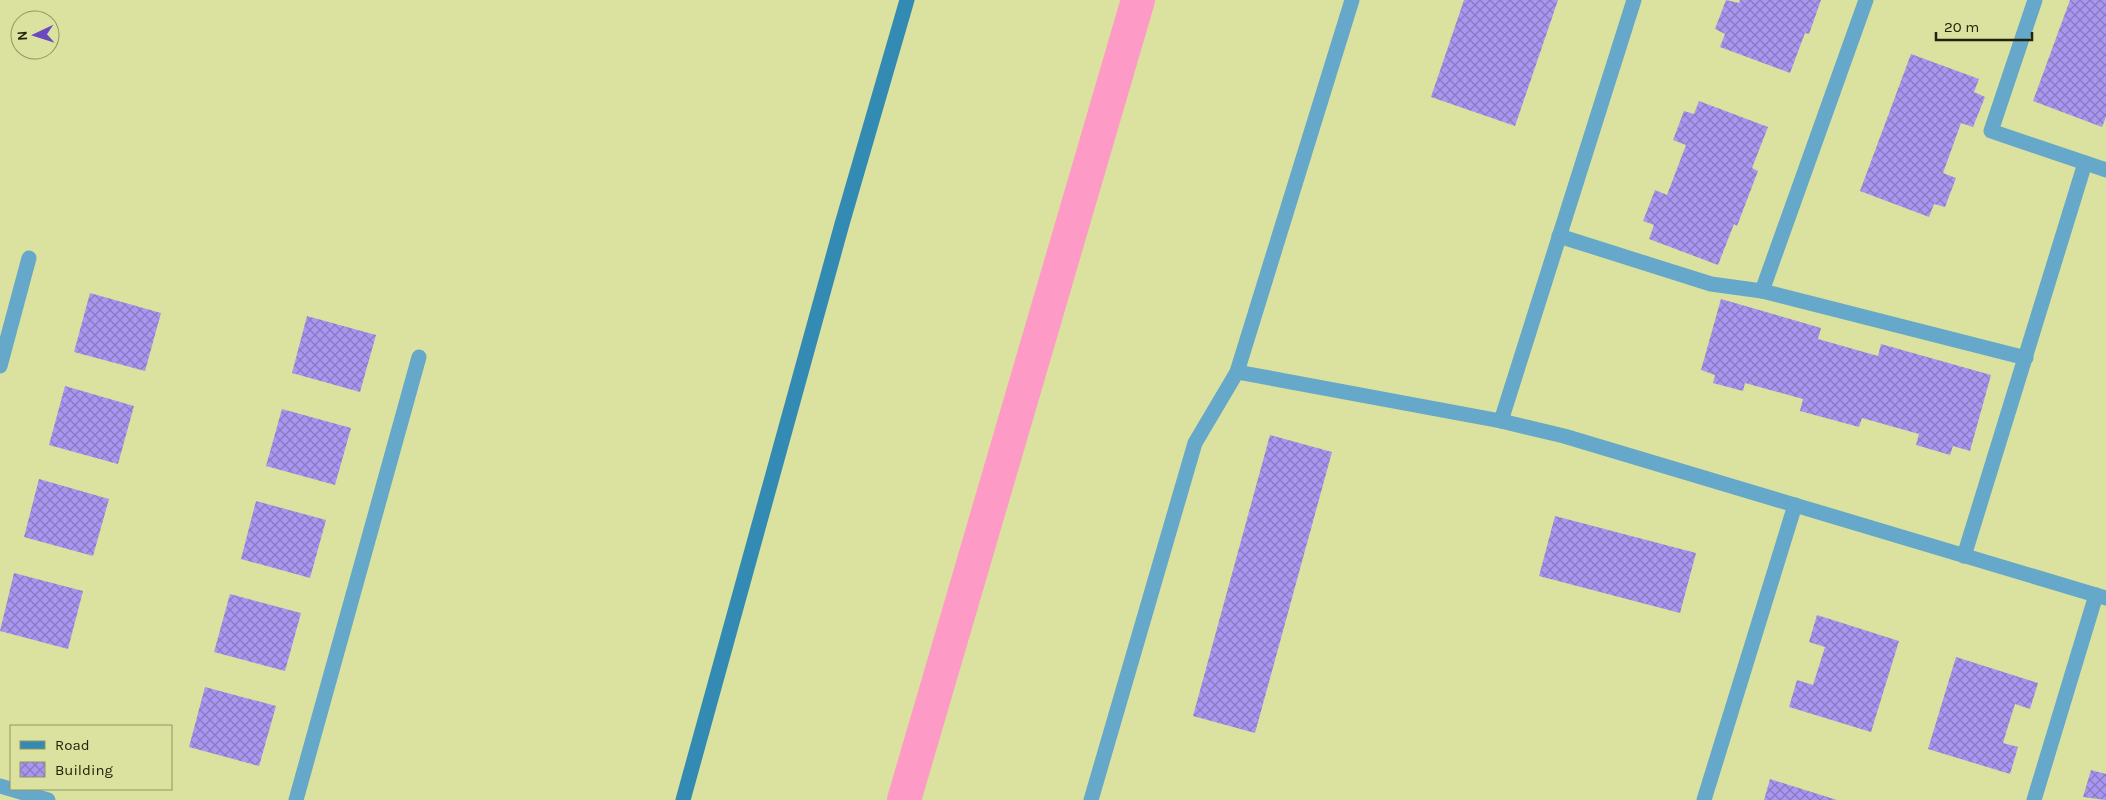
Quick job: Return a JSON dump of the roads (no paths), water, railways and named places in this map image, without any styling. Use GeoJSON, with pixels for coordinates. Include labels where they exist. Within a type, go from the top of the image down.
{"type":"FeatureCollection","features":[{"type":"Feature","properties":{"kind":"street"},"geometry":{"type":"LineString","coordinates":[[683,800],[839,234],[907,0]]}},
{"type":"Feature","properties":{"kind":"street"},"geometry":{"type":"LineString","coordinates":[[1091,800],[1194,443],[1237,372],[1352,0]]}},
{"type":"Feature","properties":{"kind":"street"},"geometry":{"type":"LineString","coordinates":[[1501,421],[1634,0]]}},
{"type":"Feature","properties":{"kind":"street"},"geometry":{"type":"LineString","coordinates":[[1762,291],[1866,0]]}},
{"type":"Feature","properties":{"kind":"street"},"geometry":{"type":"LineString","coordinates":[[2035,0],[1991,131],[2106,170]]}},
{"type":"Feature","properties":{"kind":"street"},"geometry":{"type":"LineString","coordinates":[[1964,556],[2086,163]]}},
{"type":"Feature","properties":{"kind":"street"},"geometry":{"type":"LineString","coordinates":[[1559,236],[1711,284],[1762,291],[2026,358]]}},
{"type":"Feature","properties":{"kind":"street"},"geometry":{"type":"LineString","coordinates":[[0,366],[29,258]]}},
{"type":"Feature","properties":{"kind":"street"},"geometry":{"type":"LineString","coordinates":[[296,800],[419,357]]}},
{"type":"Feature","properties":{"kind":"street"},"geometry":{"type":"LineString","coordinates":[[1237,372],[1501,421],[1564,436],[2101,597],[2034,800]]}},
{"type":"Feature","properties":{"kind":"street"},"geometry":{"type":"LineString","coordinates":[[1704,800],[1795,506]]}},
{"type":"Feature","properties":{"kind":"street"},"geometry":{"type":"LineString","coordinates":[[0,786],[18,796],[48,800]]}},
{"type":"Feature","properties":{"kind":"waterway"},"geometry":{"type":"LineString","coordinates":[[904,800],[1138,0]]}}]}
